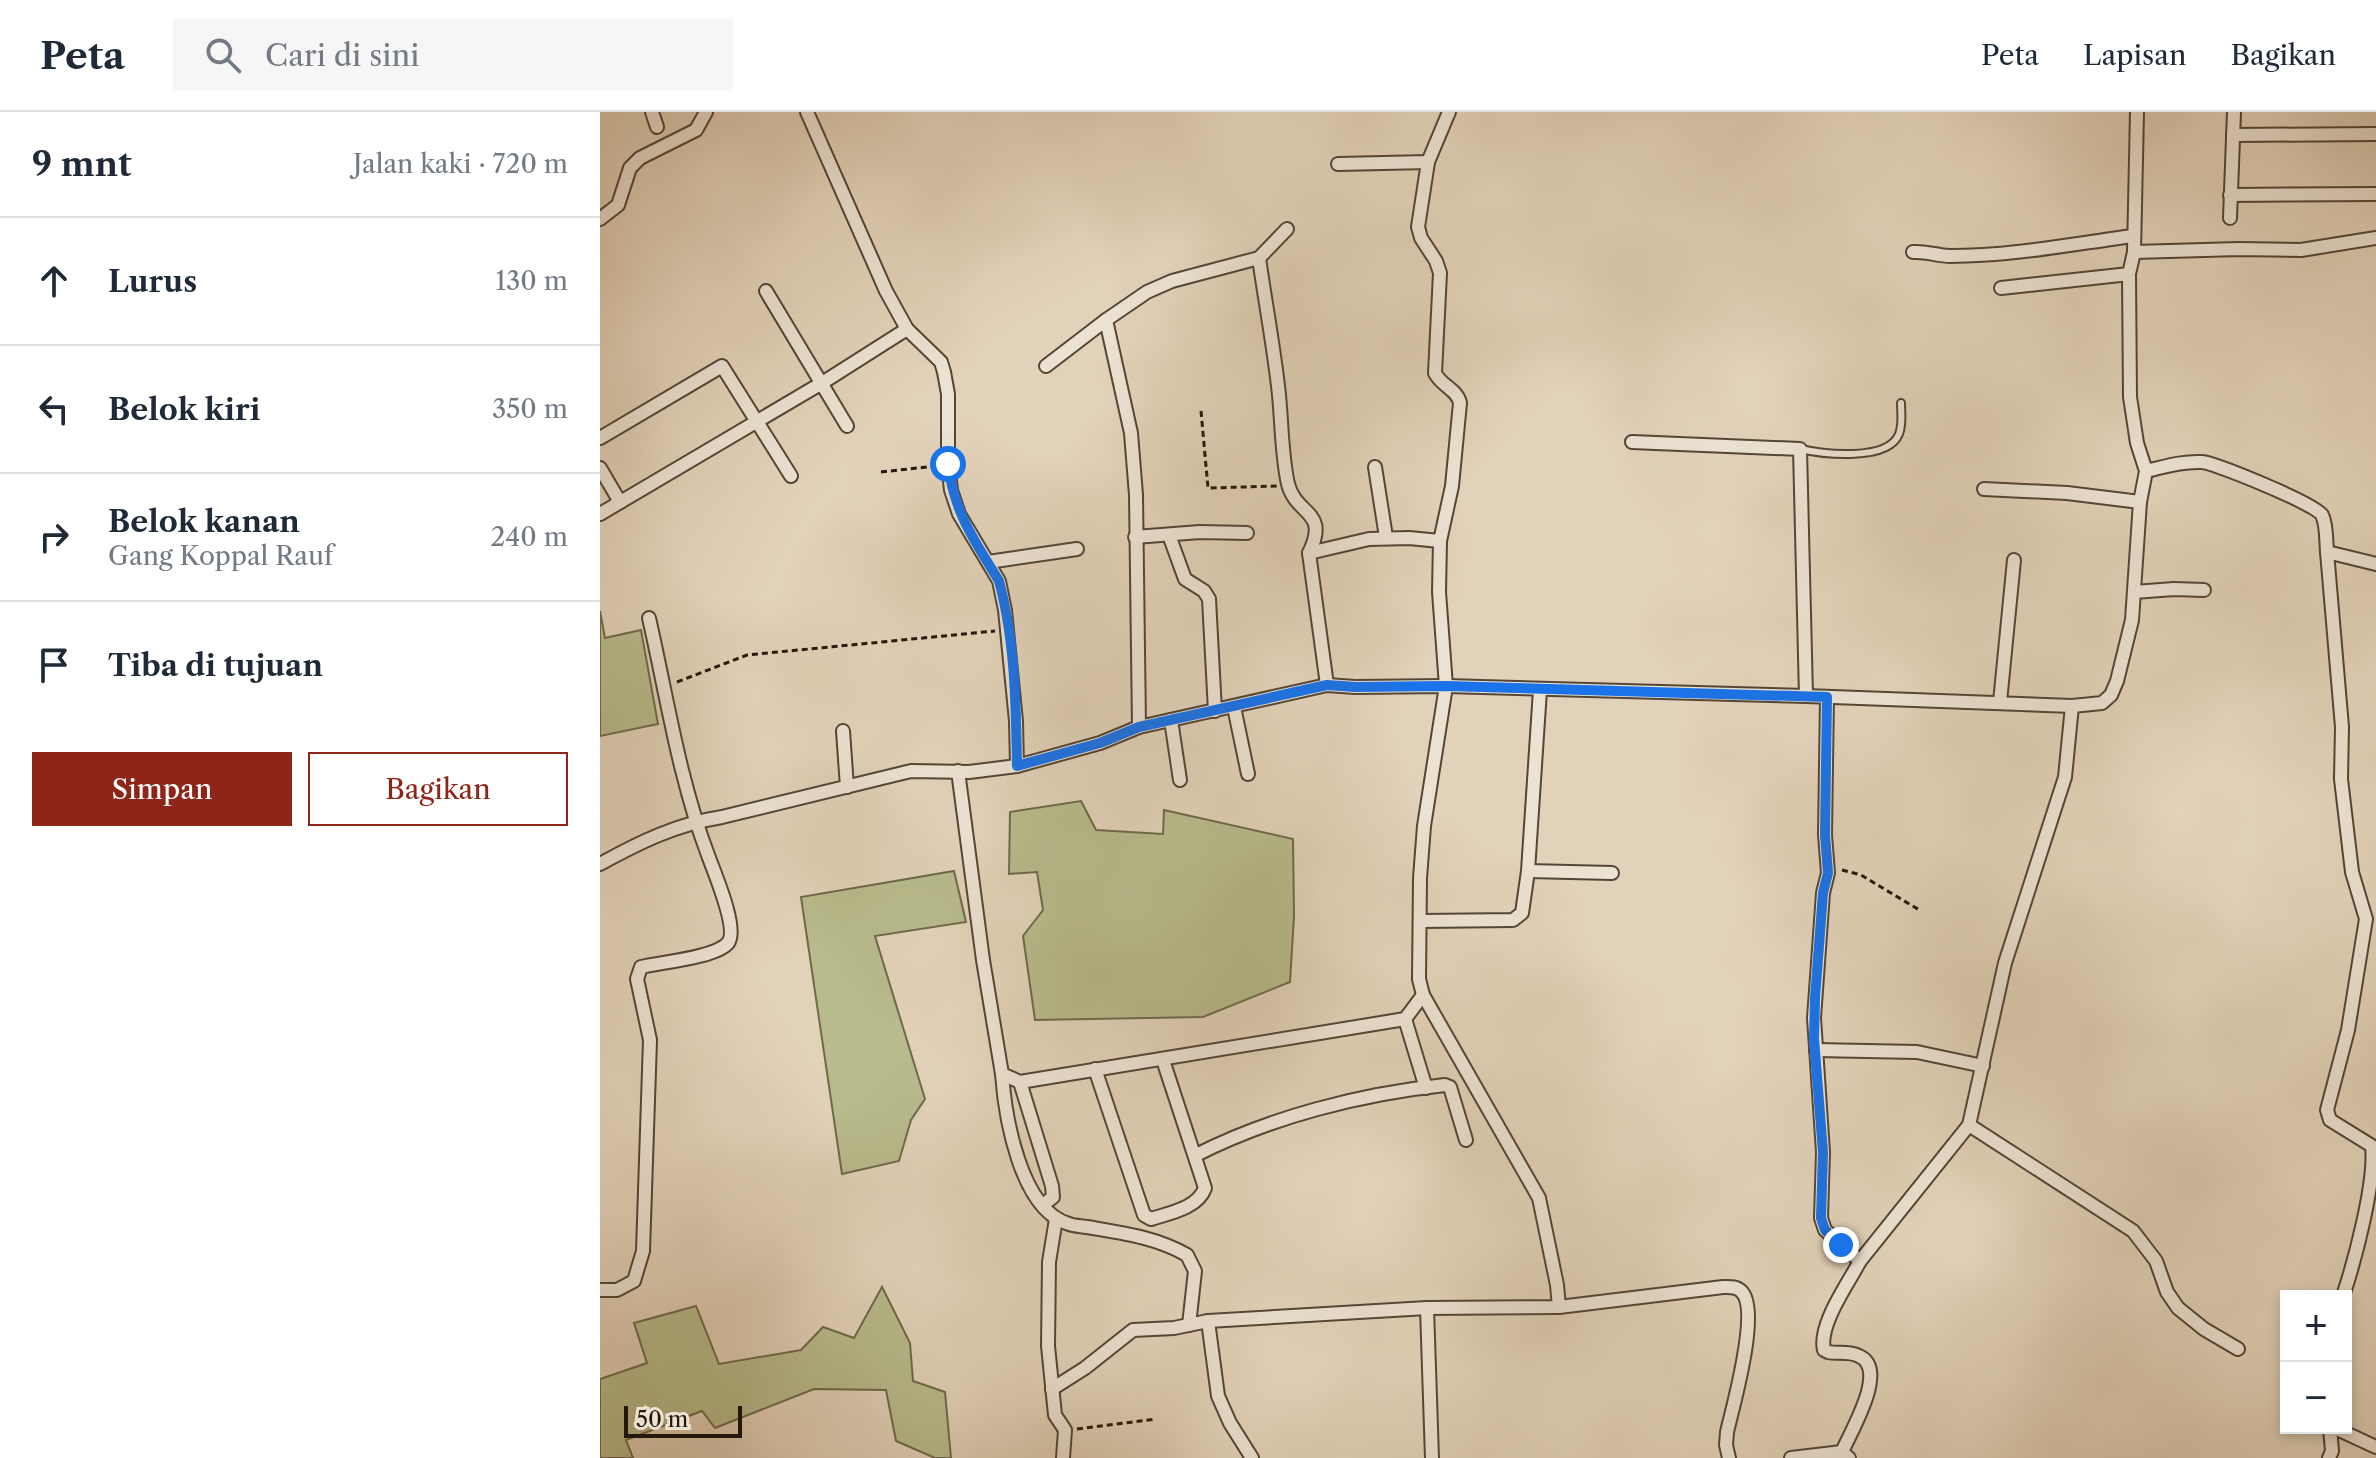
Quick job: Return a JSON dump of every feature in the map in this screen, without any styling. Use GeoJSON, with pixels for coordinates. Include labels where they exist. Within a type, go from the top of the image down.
{"type":"FeatureCollection","features":[{"type":"Feature","properties":{"kind":"street"},"geometry":{"type":"LineString","coordinates":[[652,112],[657,127]]}},
{"type":"Feature","properties":{"kind":"street"},"geometry":{"type":"LineString","coordinates":[[600,219],[618,205],[630,168],[640,158],[696,130],[706,112]]}},
{"type":"Feature","properties":{"kind":"street"},"geometry":{"type":"LineString","coordinates":[[807,112],[886,291],[907,329],[941,362],[948,394],[951,490],[959,514],[999,581],[1008,630],[1017,766]]}},
{"type":"Feature","properties":{"kind":"street"},"geometry":{"type":"LineString","coordinates":[[1449,112],[1428,162],[1418,227],[1440,273],[1434,367],[1437,378],[1455,392],[1460,403],[1452,486],[1440,541],[1439,592],[1446,686],[1424,826],[1419,979],[1423,995],[1539,1198],[1559,1307]]}},
{"type":"Feature","properties":{"kind":"street"},"geometry":{"type":"LineString","coordinates":[[600,864],[663,831],[695,821],[911,771],[989,770],[1017,766],[1100,743],[1139,727],[1327,685],[1806,696],[2072,706],[2102,703],[2111,695],[2117,681],[2132,620],[2140,502],[2146,471],[2137,443],[2130,397],[2129,274],[2134,252],[2137,112]]}},
{"type":"Feature","properties":{"kind":"street"},"geometry":{"type":"LineString","coordinates":[[2230,218],[2234,112]]}},
{"type":"Feature","properties":{"kind":"street"},"geometry":{"type":"LineString","coordinates":[[2233,135],[2376,134]]}},
{"type":"Feature","properties":{"kind":"street"},"geometry":{"type":"LineString","coordinates":[[1338,164],[1428,162]]}},
{"type":"Feature","properties":{"kind":"street"},"geometry":{"type":"LineString","coordinates":[[2230,195],[2376,194]]}},
{"type":"Feature","properties":{"kind":"street"},"geometry":{"type":"LineString","coordinates":[[1046,366],[1147,292],[1172,281],[1259,258],[1287,229]]}},
{"type":"Feature","properties":{"kind":"street"},"geometry":{"type":"LineString","coordinates":[[1913,252],[1927,251],[1947,256],[1978,254],[2133,236]]}},
{"type":"Feature","properties":{"kind":"street"},"geometry":{"type":"LineString","coordinates":[[2134,252],[2301,250],[2376,238]]}},
{"type":"Feature","properties":{"kind":"street"},"geometry":{"type":"LineString","coordinates":[[1259,258],[1278,381],[1289,485],[1313,519],[1317,530],[1317,538],[1309,553],[1327,685]]}},
{"type":"Feature","properties":{"kind":"street"},"geometry":{"type":"LineString","coordinates":[[2001,288],[2129,274]]}},
{"type":"Feature","properties":{"kind":"street"},"geometry":{"type":"LineString","coordinates":[[766,291],[847,426]]}},
{"type":"Feature","properties":{"kind":"street"},"geometry":{"type":"LineString","coordinates":[[1106,320],[1131,433],[1136,495],[1139,727]]}},
{"type":"Feature","properties":{"kind":"street"},"geometry":{"type":"LineString","coordinates":[[600,514],[907,329]]}},
{"type":"Feature","properties":{"kind":"street"},"geometry":{"type":"LineString","coordinates":[[600,438],[722,366],[791,476]]}},
{"type":"Feature","properties":{"kind":"street"},"geometry":{"type":"LineString","coordinates":[[1632,442],[1800,449],[1806,696]]}},
{"type":"Feature","properties":{"kind":"street"},"geometry":{"type":"LineString","coordinates":[[2146,471],[2178,463],[2206,462],[2296,498],[2315,507],[2323,515],[2342,727],[2341,779],[2352,872],[2366,919],[2348,1030],[2327,1110],[2330,1120],[2372,1146],[2376,1159],[2371,1197],[2345,1290]]}},
{"type":"Feature","properties":{"kind":"street"},"geometry":{"type":"LineString","coordinates":[[1375,467],[1386,537]]}},
{"type":"Feature","properties":{"kind":"street"},"geometry":{"type":"LineString","coordinates":[[600,468],[620,502]]}},
{"type":"Feature","properties":{"kind":"street"},"geometry":{"type":"LineString","coordinates":[[1984,489],[2067,493],[2140,502]]}},
{"type":"Feature","properties":{"kind":"street"},"geometry":{"type":"LineString","coordinates":[[1135,537],[1200,532],[1247,533]]}},
{"type":"Feature","properties":{"kind":"street"},"geometry":{"type":"LineString","coordinates":[[1169,535],[1185,579],[1204,591],[1209,599],[1215,711]]}},
{"type":"Feature","properties":{"kind":"street"},"geometry":{"type":"LineString","coordinates":[[1309,553],[1386,537],[1440,541]]}},
{"type":"Feature","properties":{"kind":"street"},"geometry":{"type":"LineString","coordinates":[[988,562],[1077,549]]}},
{"type":"Feature","properties":{"kind":"street"},"geometry":{"type":"LineString","coordinates":[[2327,552],[2376,564]]}},
{"type":"Feature","properties":{"kind":"street"},"geometry":{"type":"LineString","coordinates":[[2000,702],[2014,560]]}},
{"type":"Feature","properties":{"kind":"street"},"geometry":{"type":"LineString","coordinates":[[2134,592],[2204,590]]}},
{"type":"Feature","properties":{"kind":"street"},"geometry":{"type":"LineString","coordinates":[[600,1290],[617,1290],[634,1281],[643,1251],[650,1040],[638,972],[641,967],[720,949],[730,940],[732,933],[723,896],[695,821],[649,618]]}},
{"type":"Feature","properties":{"kind":"street"},"geometry":{"type":"LineString","coordinates":[[1420,921],[1518,918],[1524,906],[1528,871],[1540,690]]}},
{"type":"Feature","properties":{"kind":"street"},"geometry":{"type":"LineString","coordinates":[[1827,697],[1825,835],[1828,873],[1823,893],[1815,998],[1823,1152],[1821,1218],[1825,1230],[1860,1261]]}},
{"type":"Feature","properties":{"kind":"street"},"geometry":{"type":"LineString","coordinates":[[1791,1458],[1842,1456],[1872,1376],[1865,1359],[1854,1354],[1824,1350],[1822,1339],[1827,1323],[1860,1261],[1969,1125],[2018,916],[2065,777],[2072,706]]}},
{"type":"Feature","properties":{"kind":"street"},"geometry":{"type":"LineString","coordinates":[[1234,707],[1248,774]]}},
{"type":"Feature","properties":{"kind":"street"},"geometry":{"type":"LineString","coordinates":[[1171,720],[1180,780]]}},
{"type":"Feature","properties":{"kind":"street"},"geometry":{"type":"LineString","coordinates":[[843,731],[847,787]]}},
{"type":"Feature","properties":{"kind":"street"},"geometry":{"type":"LineString","coordinates":[[958,771],[983,960],[1012,1142],[1033,1193],[1056,1219],[1071,1225],[1145,1236],[1187,1255],[1195,1271],[1189,1325]]}},
{"type":"Feature","properties":{"kind":"street"},"geometry":{"type":"LineString","coordinates":[[1528,871],[1612,873]]}},
{"type":"Feature","properties":{"kind":"street"},"geometry":{"type":"LineString","coordinates":[[1002,1074],[1020,1082],[1405,1019],[1423,995]]}},
{"type":"Feature","properties":{"kind":"street"},"geometry":{"type":"LineString","coordinates":[[1405,1019],[1426,1088]]}},
{"type":"Feature","properties":{"kind":"street"},"geometry":{"type":"LineString","coordinates":[[1816,1050],[1917,1052],[1983,1066]]}},
{"type":"Feature","properties":{"kind":"street"},"geometry":{"type":"LineString","coordinates":[[1095,1069],[1145,1217],[1151,1219],[1191,1204],[1204,1193],[1203,1177],[1163,1060]]}},
{"type":"Feature","properties":{"kind":"street"},"geometry":{"type":"LineString","coordinates":[[1020,1082],[1052,1186],[1053,1197],[1043,1205]]}},
{"type":"Feature","properties":{"kind":"street"},"geometry":{"type":"LineString","coordinates":[[1196,1155],[1230,1138],[1311,1111],[1445,1085],[1450,1087],[1466,1140]]}},
{"type":"Feature","properties":{"kind":"street"},"geometry":{"type":"LineString","coordinates":[[1969,1125],[2133,1231],[2156,1261],[2167,1292],[2178,1308],[2204,1329],[2238,1349]]}},
{"type":"Feature","properties":{"kind":"street"},"geometry":{"type":"LineString","coordinates":[[1056,1219],[1049,1262],[1048,1346],[1055,1415],[1065,1430],[1063,1458]]}},
{"type":"Feature","properties":{"kind":"street"},"geometry":{"type":"LineString","coordinates":[[1052,1389],[1085,1368],[1133,1330],[1162,1329],[1208,1321],[1427,1308],[1559,1307],[1735,1287],[1742,1291],[1747,1300],[1749,1332],[1727,1432],[1729,1458]]}},
{"type":"Feature","properties":{"kind":"street"},"geometry":{"type":"LineString","coordinates":[[1427,1308],[1432,1458]]}},
{"type":"Feature","properties":{"kind":"street"},"geometry":{"type":"LineString","coordinates":[[1208,1321],[1218,1396],[1230,1423],[1252,1458]]}},
{"type":"Feature","properties":{"kind":"street"},"geometry":{"type":"LineString","coordinates":[[2329,1458],[2333,1434]]}},
{"type":"Feature","properties":{"kind":"street"},"geometry":{"type":"LineString","coordinates":[[2347,1434],[2376,1447]]}},
{"type":"Feature","properties":{"kind":"lane"},"geometry":{"type":"LineString","coordinates":[[1800,449],[1826,454],[1877,451],[1891,445],[1901,431],[1901,403]]}},
{"type":"Feature","properties":{"kind":"path"},"geometry":{"type":"LineString","coordinates":[[1201,411],[1207,486],[1210,490],[1289,485]]}},
{"type":"Feature","properties":{"kind":"path"},"geometry":{"type":"LineString","coordinates":[[881,472],[948,464]]}},
{"type":"Feature","properties":{"kind":"path"},"geometry":{"type":"LineString","coordinates":[[666,686],[747,655],[1008,630]]}},
{"type":"Feature","properties":{"kind":"path"},"geometry":{"type":"LineString","coordinates":[[1828,873],[1838,869],[1861,875],[1921,911]]}},
{"type":"Feature","properties":{"kind":"path"},"geometry":{"type":"LineString","coordinates":[[1065,1430],[1156,1419]]}},
{"type":"Feature","properties":{"kind":"green space"},"geometry":{"type":"Polygon","coordinates":[[[600,611],[605,638],[641,630],[658,724],[600,736],[600,611]]]}},
{"type":"Feature","properties":{"kind":"green space"},"geometry":{"type":"Polygon","coordinates":[[[1081,801],[1096,830],[1163,834],[1164,810],[1293,839],[1294,916],[1290,982],[1203,1017],[1035,1020],[1023,936],[1043,910],[1037,872],[1009,874],[1010,812],[1081,801]]]}},
{"type":"Feature","properties":{"kind":"green space"},"geometry":{"type":"Polygon","coordinates":[[[954,871],[966,922],[875,936],[925,1099],[911,1120],[899,1161],[842,1174],[801,897],[954,871]]]}},
{"type":"Feature","properties":{"kind":"green space"},"geometry":{"type":"Polygon","coordinates":[[[882,1287],[910,1343],[913,1381],[945,1392],[951,1458],[935,1458],[896,1441],[886,1390],[814,1389],[715,1428],[702,1411],[626,1440],[633,1458],[600,1458],[600,1379],[647,1363],[634,1323],[696,1306],[719,1364],[801,1350],[823,1327],[854,1338],[882,1287]]]}},
{"type":"Feature","properties":{"kind":"route"},"geometry":{"type":"LineString","coordinates":[[948,464],[951,490],[959,514],[999,581],[1008,630],[1017,766],[1100,743],[1139,727],[1327,685],[1827,697],[1825,835],[1828,873],[1823,893],[1814,1039],[1823,1152],[1821,1218],[1825,1230],[1841,1245]]}}]}
